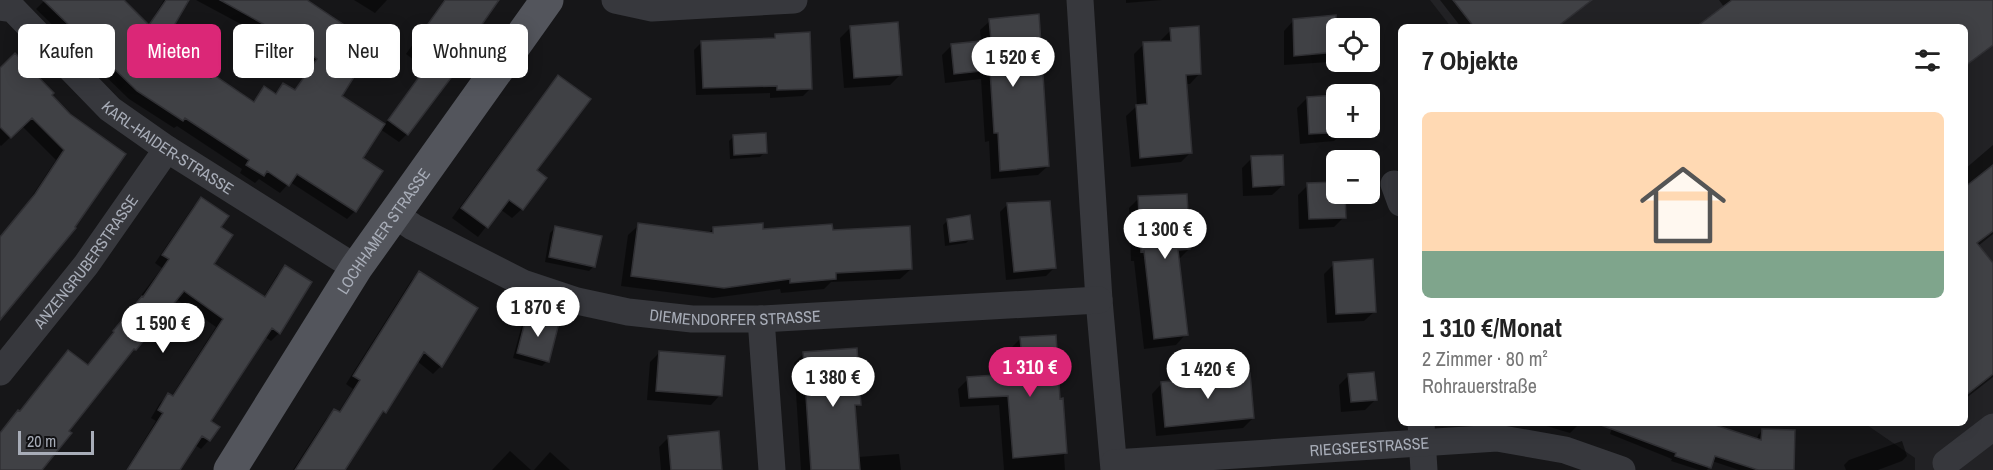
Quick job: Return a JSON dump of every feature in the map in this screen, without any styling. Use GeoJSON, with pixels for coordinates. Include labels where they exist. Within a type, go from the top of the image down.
{"type":"FeatureCollection","features":[{"type":"Feature","properties":{"kind":"main road","name":"LOCHHAMER STRASSE"},"geometry":{"type":"LineString","coordinates":[[232,469],[356,268],[547,0]]}},
{"type":"Feature","properties":{"kind":"street"},"geometry":{"type":"LineString","coordinates":[[615,0],[652,8],[794,0]]}},
{"type":"Feature","properties":{"kind":"street"},"geometry":{"type":"LineString","coordinates":[[1080,0],[1099,300],[1114,466]]}},
{"type":"Feature","properties":{"kind":"street","name":"KARL-HAIDER-STRASSE"},"geometry":{"type":"LineString","coordinates":[[0,7],[13,9],[110,109],[167,149],[356,268]]}},
{"type":"Feature","properties":{"kind":"street","name":"ANZENGRUBERSTRASSE"},"geometry":{"type":"LineString","coordinates":[[0,372],[86,265],[167,149]]}},
{"type":"Feature","properties":{"kind":"street","name":"DIEMENDORFER STRASSE"},"geometry":{"type":"LineString","coordinates":[[393,214],[413,227],[522,283],[577,301],[628,312],[692,319],[761,319],[1099,300]]}},
{"type":"Feature","properties":{"kind":"street"},"geometry":{"type":"LineString","coordinates":[[761,319],[772,470]]}},
{"type":"Feature","properties":{"kind":"street"},"geometry":{"type":"LineString","coordinates":[[1946,463],[1993,427]]}},
{"type":"Feature","properties":{"kind":"street"},"geometry":{"type":"LineString","coordinates":[[1422,433],[1424,470]]}},
{"type":"Feature","properties":{"kind":"street","name":"RIEGSEESTRASSE"},"geometry":{"type":"LineString","coordinates":[[1114,466],[1422,433],[1497,438],[1564,450],[1622,470]]}},
{"type":"Feature","properties":{"kind":"shaded area"},"geometry":{"type":"Polygon","coordinates":[[[1430,0],[1993,0],[1993,470],[1915,470],[1915,458],[1868,426],[1968,426],[1968,24],[1449,24],[1430,0]]]}},
{"type":"Feature","properties":{"kind":"building"},"geometry":{"type":"Polygon","coordinates":[[[43,0],[124,0],[148,24],[127,24],[127,78],[218,78],[254,102],[264,86],[276,94],[283,83],[295,90],[304,78],[314,78],[314,63],[317,59],[314,57],[314,24],[263,24],[220,0],[307,0],[343,24],[326,24],[326,78],[353,78],[342,96],[385,124],[363,158],[383,171],[356,212],[297,174],[289,186],[267,171],[264,176],[246,165],[249,160],[185,118],[183,121],[137,91],[115,70],[115,24],[68,24],[43,0]]]}},
{"type":"Feature","properties":{"kind":"building"},"geometry":{"type":"Polygon","coordinates":[[[166,0],[189,0],[175,24],[150,24],[166,0]]]}},
{"type":"Feature","properties":{"kind":"building"},"geometry":{"type":"Polygon","coordinates":[[[445,0],[499,0],[482,24],[428,24],[445,0]]]}},
{"type":"Feature","properties":{"kind":"building"},"geometry":{"type":"Polygon","coordinates":[[[1453,0],[1592,0],[1561,24],[1472,24],[1453,0]]]}},
{"type":"Feature","properties":{"kind":"building"},"geometry":{"type":"Polygon","coordinates":[[[1732,0],[1993,0],[1993,45],[1968,64],[1968,24],[1700,24],[1732,0]]]}},
{"type":"Feature","properties":{"kind":"building"},"geometry":{"type":"Polygon","coordinates":[[[1039,14],[1049,166],[1000,171],[998,133],[994,133],[990,70],[954,74],[951,44],[991,40],[989,19],[1039,14]]]}},
{"type":"Feature","properties":{"kind":"building"},"geometry":{"type":"Polygon","coordinates":[[[1336,15],[1336,18],[1326,18],[1326,53],[1294,56],[1293,19],[1336,15]]]}},
{"type":"Feature","properties":{"kind":"building"},"geometry":{"type":"Polygon","coordinates":[[[898,22],[902,75],[854,78],[850,26],[898,22]]]}},
{"type":"Feature","properties":{"kind":"building"},"geometry":{"type":"Polygon","coordinates":[[[1199,26],[1201,74],[1186,75],[1192,153],[1140,158],[1136,105],[1147,104],[1143,42],[1171,41],[1170,28],[1199,26]]]}},
{"type":"Feature","properties":{"kind":"building"},"geometry":{"type":"Polygon","coordinates":[[[810,32],[812,89],[777,90],[777,86],[703,88],[701,41],[775,38],[775,34],[810,32]]]}},
{"type":"Feature","properties":{"kind":"building"},"geometry":{"type":"Polygon","coordinates":[[[15,53],[18,56],[18,78],[39,78],[70,114],[126,154],[76,228],[0,320],[0,237],[35,194],[64,150],[32,118],[11,138],[0,127],[0,68],[15,53]]]}},
{"type":"Feature","properties":{"kind":"building"},"geometry":{"type":"Polygon","coordinates":[[[558,75],[591,99],[537,170],[547,178],[523,210],[509,200],[488,228],[461,208],[558,75]]]}},
{"type":"Feature","properties":{"kind":"building"},"geometry":{"type":"Polygon","coordinates":[[[418,78],[451,78],[408,135],[388,120],[418,78]]]}},
{"type":"Feature","properties":{"kind":"building"},"geometry":{"type":"Polygon","coordinates":[[[1326,96],[1326,133],[1309,134],[1307,97],[1326,96]]]}},
{"type":"Feature","properties":{"kind":"building"},"geometry":{"type":"Polygon","coordinates":[[[766,133],[767,153],[734,155],[733,135],[766,133]]]}},
{"type":"Feature","properties":{"kind":"building"},"geometry":{"type":"Polygon","coordinates":[[[1283,155],[1284,185],[1253,187],[1251,156],[1283,155]]]}},
{"type":"Feature","properties":{"kind":"building"},"geometry":{"type":"Polygon","coordinates":[[[1993,165],[1993,231],[1977,243],[1993,263],[1993,374],[1968,394],[1968,185],[1993,165]]]}},
{"type":"Feature","properties":{"kind":"building"},"geometry":{"type":"Polygon","coordinates":[[[1326,182],[1326,204],[1345,204],[1346,218],[1309,219],[1307,183],[1326,182]]]}},
{"type":"Feature","properties":{"kind":"building"},"geometry":{"type":"Polygon","coordinates":[[[1187,194],[1190,249],[1178,250],[1188,335],[1154,339],[1144,251],[1141,252],[1138,196],[1187,194]]]}},
{"type":"Feature","properties":{"kind":"building"},"geometry":{"type":"Polygon","coordinates":[[[201,197],[229,216],[221,227],[233,235],[214,264],[265,297],[285,265],[312,282],[280,334],[272,328],[211,421],[220,427],[210,441],[202,436],[180,470],[127,470],[163,413],[158,410],[168,393],[173,396],[223,319],[184,291],[136,350],[134,349],[69,431],[72,433],[42,470],[0,470],[0,433],[68,350],[88,365],[113,331],[143,297],[169,259],[162,255],[201,197]]]}},
{"type":"Feature","properties":{"kind":"building"},"geometry":{"type":"Polygon","coordinates":[[[1050,201],[1056,268],[1014,272],[1007,203],[1050,201]]]}},
{"type":"Feature","properties":{"kind":"building"},"geometry":{"type":"Polygon","coordinates":[[[970,215],[973,239],[950,242],[947,219],[970,215]]]}},
{"type":"Feature","properties":{"kind":"building"},"geometry":{"type":"Polygon","coordinates":[[[638,223],[713,233],[713,227],[763,223],[763,229],[832,224],[833,230],[910,226],[912,269],[836,273],[836,279],[790,283],[790,279],[724,288],[631,276],[638,223]]]}},
{"type":"Feature","properties":{"kind":"building"},"geometry":{"type":"Polygon","coordinates":[[[555,226],[602,236],[595,267],[549,257],[555,226]]]}},
{"type":"Feature","properties":{"kind":"building"},"geometry":{"type":"Polygon","coordinates":[[[1373,259],[1376,312],[1336,314],[1333,262],[1373,259]]]}},
{"type":"Feature","properties":{"kind":"building"},"geometry":{"type":"Polygon","coordinates":[[[419,271],[478,308],[442,367],[424,352],[386,413],[383,411],[345,470],[295,470],[334,409],[340,412],[360,380],[353,376],[419,271]]]}},
{"type":"Feature","properties":{"kind":"building"},"geometry":{"type":"Polygon","coordinates":[[[527,314],[559,323],[549,362],[517,353],[527,314]]]}},
{"type":"Feature","properties":{"kind":"building"},"geometry":{"type":"Polygon","coordinates":[[[1056,335],[1060,399],[1063,398],[1067,453],[1013,458],[1008,396],[969,398],[967,377],[1010,374],[1010,361],[1022,360],[1020,337],[1056,335]]]}},
{"type":"Feature","properties":{"kind":"building"},"geometry":{"type":"Polygon","coordinates":[[[857,348],[861,405],[855,405],[860,470],[811,470],[803,352],[857,348]]]}},
{"type":"Feature","properties":{"kind":"building"},"geometry":{"type":"Polygon","coordinates":[[[659,351],[725,356],[722,396],[656,391],[659,351]]]}},
{"type":"Feature","properties":{"kind":"building"},"geometry":{"type":"Polygon","coordinates":[[[1374,372],[1377,400],[1351,402],[1348,374],[1374,372]]]}},
{"type":"Feature","properties":{"kind":"building"},"geometry":{"type":"Polygon","coordinates":[[[1250,373],[1254,418],[1165,427],[1161,382],[1250,373]]]}},
{"type":"Feature","properties":{"kind":"building"},"geometry":{"type":"Polygon","coordinates":[[[1604,426],[1718,426],[1761,440],[1762,429],[1795,430],[1794,470],[1758,470],[1715,456],[1711,468],[1675,456],[1676,453],[1604,426]]]}},
{"type":"Feature","properties":{"kind":"building"},"geometry":{"type":"Polygon","coordinates":[[[719,431],[722,470],[671,470],[668,436],[719,431]]]}}]}
